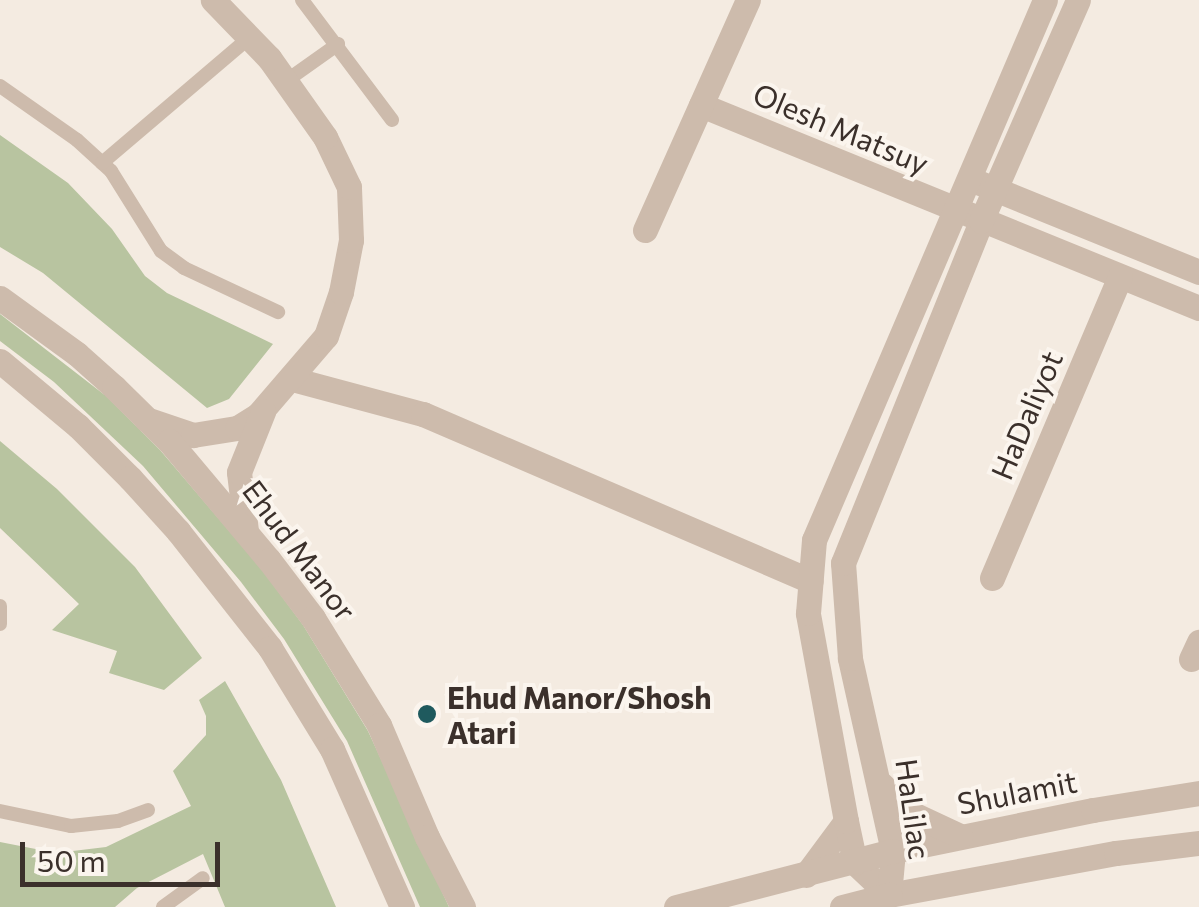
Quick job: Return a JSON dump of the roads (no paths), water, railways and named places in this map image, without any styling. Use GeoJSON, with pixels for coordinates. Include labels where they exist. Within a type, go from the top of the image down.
{"type":"FeatureCollection","features":[{"type":"Feature","properties":{"kind":"street"},"geometry":{"type":"LineString","coordinates":[[146,419],[193,435],[215,434],[237,428],[266,408],[326,336],[342,292],[351,240],[349,186],[325,137],[286,82],[213,0]]}},
{"type":"Feature","properties":{"kind":"street","name":"Olesh Matsuy"},"geometry":{"type":"LineString","coordinates":[[645,230],[748,0]]}},
{"type":"Feature","properties":{"kind":"street"},"geometry":{"type":"LineString","coordinates":[[855,862],[808,613],[814,540],[1045,0]]}},
{"type":"Feature","properties":{"kind":"street","name":"HaLilac"},"geometry":{"type":"LineString","coordinates":[[889,895],[893,851],[850,658],[843,562],[981,221],[1078,0]]}},
{"type":"Feature","properties":{"kind":"street","name":"Olesh Matsuy"},"geometry":{"type":"LineString","coordinates":[[701,105],[955,210]]}},
{"type":"Feature","properties":{"kind":"street"},"geometry":{"type":"LineString","coordinates":[[970,178],[1199,272]]}},
{"type":"Feature","properties":{"kind":"street"},"geometry":{"type":"LineString","coordinates":[[955,210],[1199,308]]}},
{"type":"Feature","properties":{"kind":"street","name":"HaDaliyot"},"geometry":{"type":"LineString","coordinates":[[992,578],[1120,277]]}},
{"type":"Feature","properties":{"kind":"street","name":"Ehud Manor"},"geometry":{"type":"LineString","coordinates":[[0,298],[77,354],[146,419],[246,531],[353,679],[463,907]]}},
{"type":"Feature","properties":{"kind":"street"},"geometry":{"type":"LineString","coordinates":[[0,361],[78,426],[130,478],[270,648],[332,749],[402,907]]}},
{"type":"Feature","properties":{"kind":"street"},"geometry":{"type":"LineString","coordinates":[[292,379],[424,414],[810,581]]}},
{"type":"Feature","properties":{"kind":"street"},"geometry":{"type":"LineString","coordinates":[[246,531],[239,472],[266,408]]}},
{"type":"Feature","properties":{"kind":"street"},"geometry":{"type":"LineString","coordinates":[[881,784],[913,814],[960,836]]}},
{"type":"Feature","properties":{"kind":"street","name":"Shulamit"},"geometry":{"type":"LineString","coordinates":[[676,907],[960,836],[1199,793]]}},
{"type":"Feature","properties":{"kind":"street"},"geometry":{"type":"LineString","coordinates":[[806,875],[846,821]]}},
{"type":"Feature","properties":{"kind":"street"},"geometry":{"type":"LineString","coordinates":[[842,907],[1116,853],[1199,843]]}},
{"type":"Feature","properties":{"kind":"street","name":"HaLilac"},"geometry":{"type":"LineString","coordinates":[[855,862],[889,895]]}},
{"type":"Feature","properties":{"kind":"lane"},"geometry":{"type":"LineString","coordinates":[[302,0],[392,120]]}},
{"type":"Feature","properties":{"kind":"lane"},"geometry":{"type":"LineString","coordinates":[[102,163],[249,38]]}},
{"type":"Feature","properties":{"kind":"lane"},"geometry":{"type":"LineString","coordinates":[[286,82],[338,44]]}},
{"type":"Feature","properties":{"kind":"lane"},"geometry":{"type":"LineString","coordinates":[[0,86],[31,104],[102,163],[161,251],[184,268],[278,312]]}},
{"type":"Feature","properties":{"kind":"lane"},"geometry":{"type":"LineString","coordinates":[[0,606],[0,624]]}},
{"type":"Feature","properties":{"kind":"lane"},"geometry":{"type":"LineString","coordinates":[[0,811],[71,826],[118,820],[148,810]]}},
{"type":"Feature","properties":{"kind":"lane"},"geometry":{"type":"LineString","coordinates":[[163,907],[203,878]]}},
{"type":"Feature","properties":{"kind":"place","name":"Ehud Manor/Shosh Atari"},"geometry":{"type":"Point","coordinates":[427,714]}}]}
